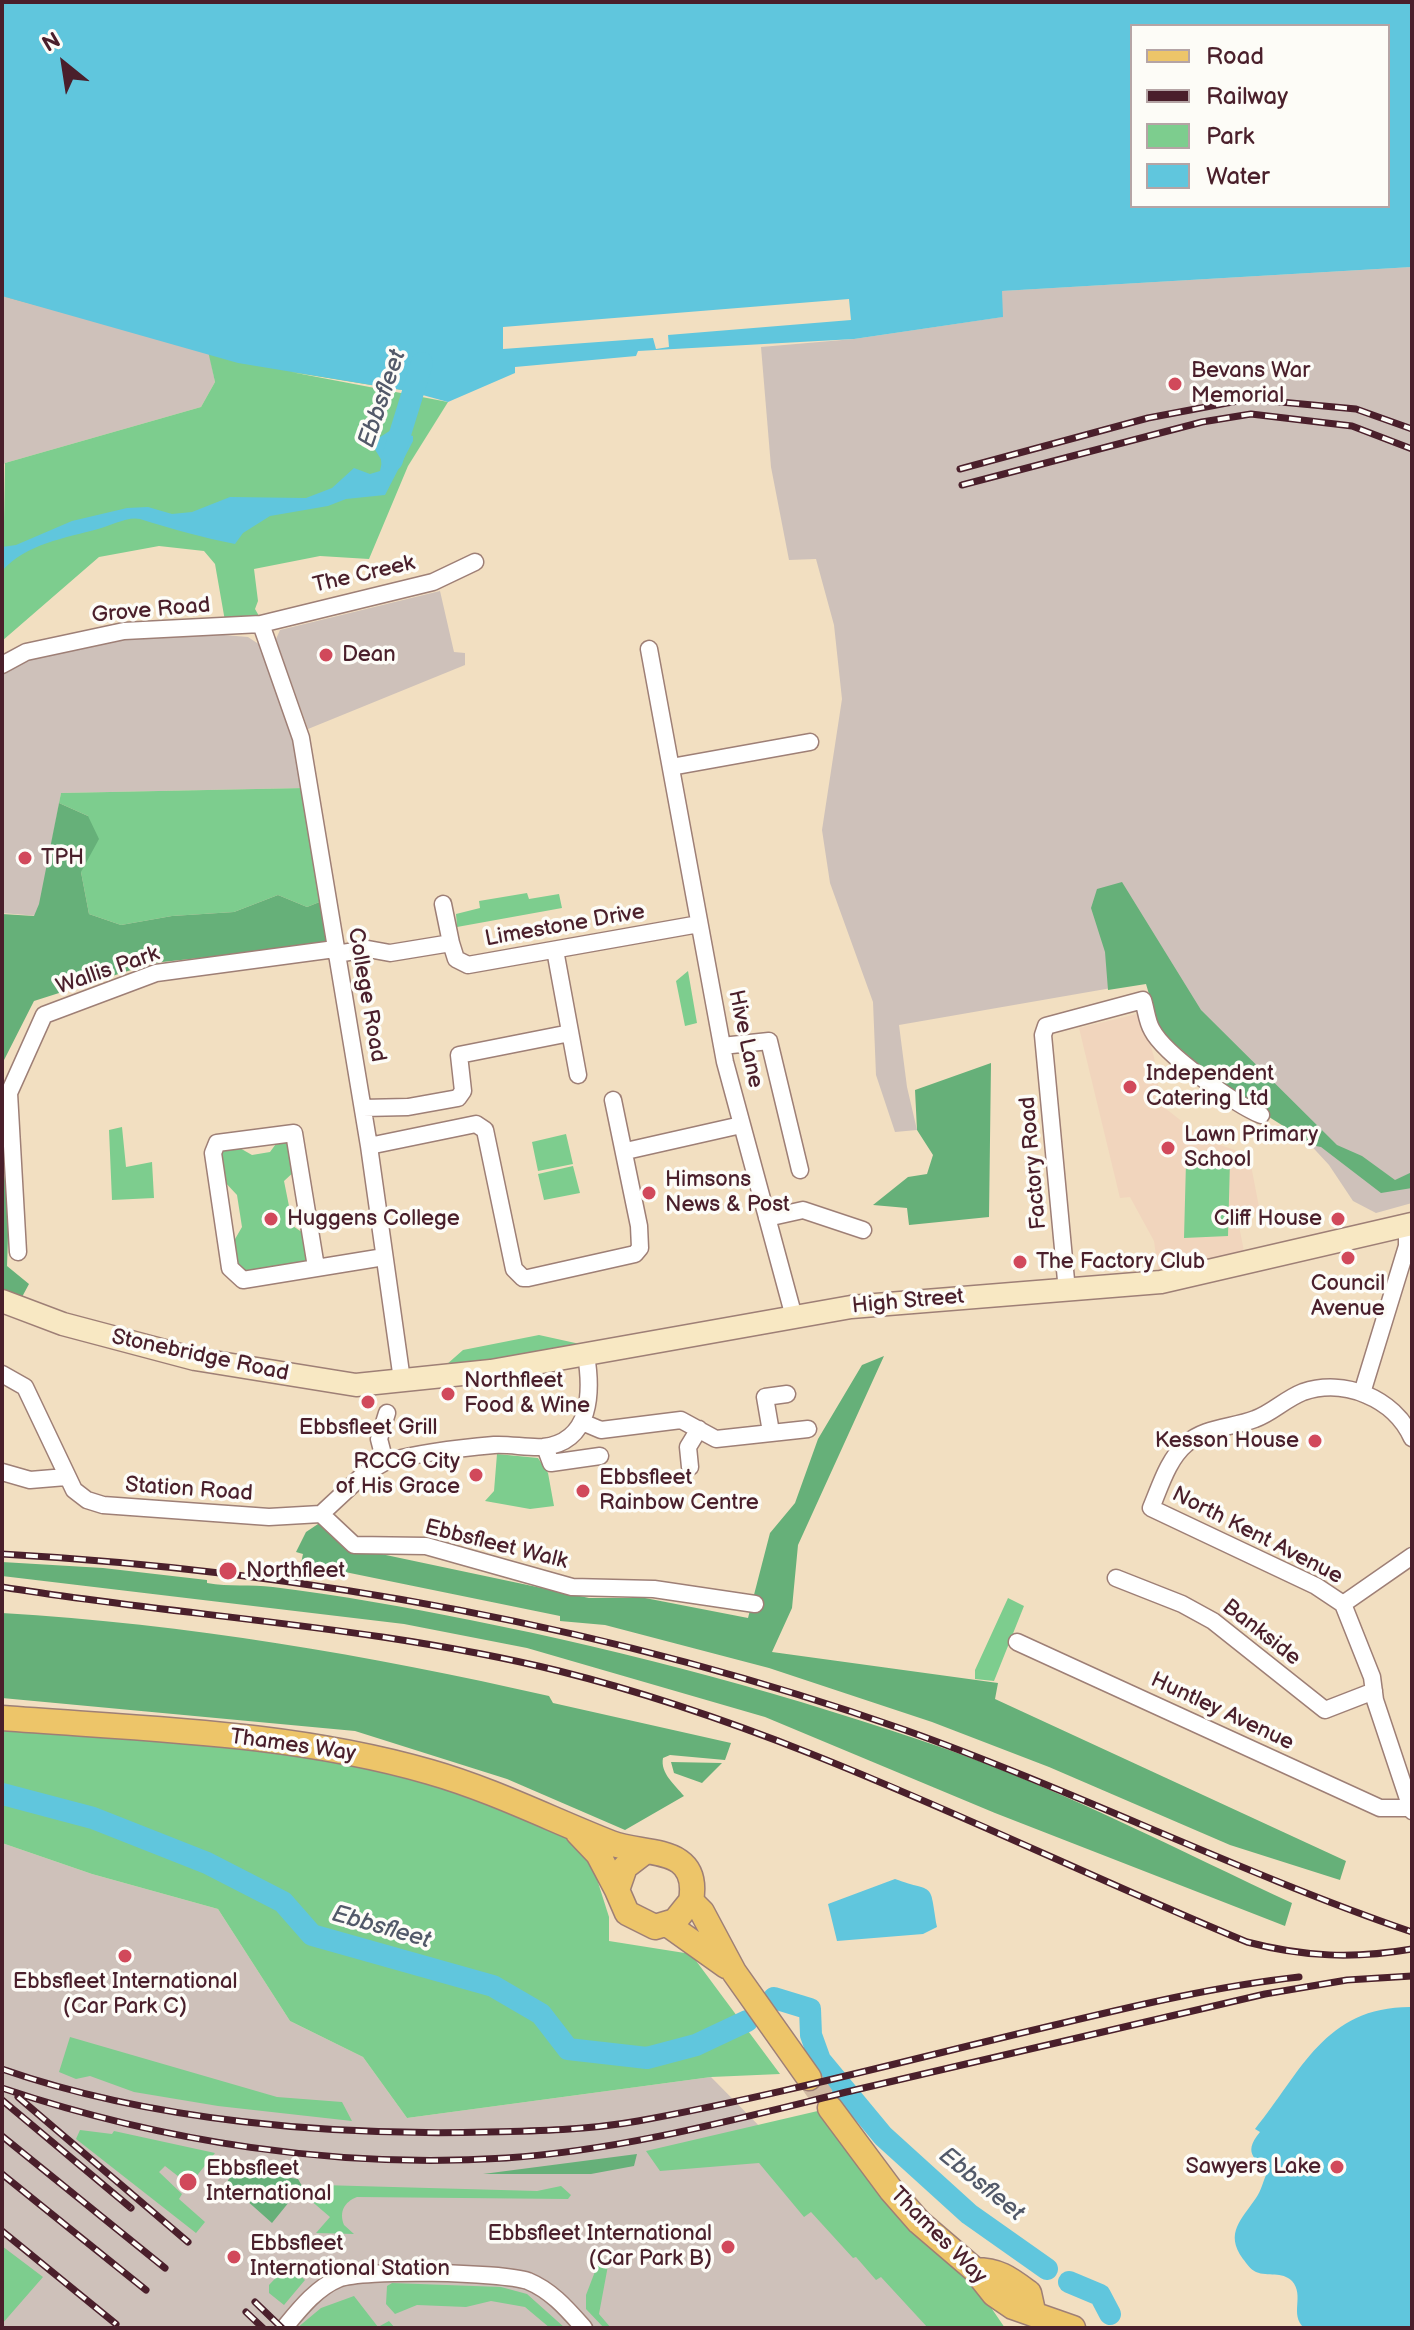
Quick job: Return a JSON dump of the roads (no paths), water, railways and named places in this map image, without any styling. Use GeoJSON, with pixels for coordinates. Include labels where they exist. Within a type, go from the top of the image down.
{"type":"FeatureCollection","features":[{"type":"Feature","properties":{"kind":"main road","name":"High Street"},"geometry":{"type":"LineString","coordinates":[[402,1380],[491,1371],[895,1302],[1067,1291],[1169,1280],[1410,1225]]}},
{"type":"Feature","properties":{"kind":"main road","name":"Stonebridge Road"},"geometry":{"type":"LineString","coordinates":[[2,1301],[63,1324],[195,1359],[356,1385],[402,1380]]}},
{"type":"Feature","properties":{"kind":"main road","name":"Thames Way"},"geometry":{"type":"LineString","coordinates":[[2,1718],[251,1738],[338,1751],[468,1784],[614,1844],[646,1851]]}},
{"type":"Feature","properties":{"kind":"main road","name":"Thames Way"},"geometry":{"type":"LineString","coordinates":[[572,1826],[598,1854],[617,1890]]}},
{"type":"Feature","properties":{"kind":"main road"},"geometry":{"type":"LineString","coordinates":[[646,1851],[665,1853],[682,1864],[692,1886],[691,1901],[679,1918],[655,1927],[631,1917],[621,1903],[617,1890],[625,1867],[646,1851]]}},
{"type":"Feature","properties":{"kind":"main road"},"geometry":{"type":"LineString","coordinates":[[691,1901],[703,1915],[734,1972],[809,2078]]}},
{"type":"Feature","properties":{"kind":"main road"},"geometry":{"type":"LineString","coordinates":[[667,1924],[707,1949],[734,1972]]}},
{"type":"Feature","properties":{"kind":"main road","name":"Thames Way"},"geometry":{"type":"LineString","coordinates":[[830,2108],[902,2203],[975,2270],[995,2270],[1029,2293],[1030,2320]]}},
{"type":"Feature","properties":{"kind":"main road"},"geometry":{"type":"LineString","coordinates":[[1030,2320],[1073,2328]]}},
{"type":"Feature","properties":{"kind":"street","name":"The Creek"},"geometry":{"type":"LineString","coordinates":[[261,624],[433,582],[475,562]]}},
{"type":"Feature","properties":{"kind":"street","name":"Grove Road"},"geometry":{"type":"LineString","coordinates":[[2,665],[26,652],[124,631],[261,624]]}},
{"type":"Feature","properties":{"kind":"street","name":"College Road"},"geometry":{"type":"LineString","coordinates":[[261,624],[301,738],[369,1146],[402,1380]]}},
{"type":"Feature","properties":{"kind":"street","name":"Hive Lane"},"geometry":{"type":"LineString","coordinates":[[649,649],[722,1046],[794,1317]]}},
{"type":"Feature","properties":{"kind":"street"},"geometry":{"type":"LineString","coordinates":[[671,767],[810,742]]}},
{"type":"Feature","properties":{"kind":"street"},"geometry":{"type":"LineString","coordinates":[[443,904],[451,943]]}},
{"type":"Feature","properties":{"kind":"street","name":"Limestone Drive"},"geometry":{"type":"LineString","coordinates":[[451,943],[459,962],[468,965],[699,924]]}},
{"type":"Feature","properties":{"kind":"street","name":"Wallis Park"},"geometry":{"type":"LineString","coordinates":[[18,1252],[9,1093],[44,1015],[156,973],[368,949],[390,953],[451,943]]}},
{"type":"Feature","properties":{"kind":"street"},"geometry":{"type":"LineString","coordinates":[[555,950],[578,1075]]}},
{"type":"Feature","properties":{"kind":"street","name":"Factory Road"},"geometry":{"type":"LineString","coordinates":[[1067,1291],[1043,1032],[1051,1023],[1143,1000],[1151,1030],[1172,1052],[1241,1106],[1261,1115]]}},
{"type":"Feature","properties":{"kind":"street"},"geometry":{"type":"LineString","coordinates":[[363,1108],[408,1107],[458,1098],[463,1092],[459,1055],[570,1033]]}},
{"type":"Feature","properties":{"kind":"street"},"geometry":{"type":"LineString","coordinates":[[722,1046],[769,1041],[800,1170]]}},
{"type":"Feature","properties":{"kind":"street"},"geometry":{"type":"LineString","coordinates":[[369,1146],[476,1124],[485,1130],[514,1269],[523,1278],[635,1254],[640,1248],[626,1151],[613,1100]]}},
{"type":"Feature","properties":{"kind":"street"},"geometry":{"type":"LineString","coordinates":[[626,1151],[741,1125]]}},
{"type":"Feature","properties":{"kind":"street"},"geometry":{"type":"LineString","coordinates":[[316,1267],[294,1133],[217,1143],[213,1153],[230,1268],[236,1276],[243,1280],[384,1257]]}},
{"type":"Feature","properties":{"kind":"street"},"geometry":{"type":"LineString","coordinates":[[767,1218],[800,1209],[863,1230]]}},
{"type":"Feature","properties":{"kind":"street"},"geometry":{"type":"LineString","coordinates":[[1410,1225],[1407,1246],[1362,1393],[1395,1413],[1412,1438]]}},
{"type":"Feature","properties":{"kind":"street"},"geometry":{"type":"LineString","coordinates":[[321,1514],[364,1474],[385,1462],[492,1445],[545,1447],[570,1436],[582,1422],[591,1396],[586,1355]]}},
{"type":"Feature","properties":{"kind":"street"},"geometry":{"type":"LineString","coordinates":[[2,1374],[25,1386],[66,1477],[30,1480],[2,1472]]}},
{"type":"Feature","properties":{"kind":"street","name":"North Kent Avenue"},"geometry":{"type":"LineString","coordinates":[[1343,1604],[1316,1586],[1151,1508],[1172,1460],[1197,1436],[1253,1420],[1307,1391],[1331,1388],[1362,1393]]}},
{"type":"Feature","properties":{"kind":"street"},"geometry":{"type":"LineString","coordinates":[[771,1432],[765,1397],[787,1394]]}},
{"type":"Feature","properties":{"kind":"street"},"geometry":{"type":"LineString","coordinates":[[385,1462],[379,1439],[387,1413]]}},
{"type":"Feature","properties":{"kind":"street"},"geometry":{"type":"LineString","coordinates":[[582,1422],[601,1430],[679,1419],[716,1439],[808,1429]]}},
{"type":"Feature","properties":{"kind":"street"},"geometry":{"type":"LineString","coordinates":[[690,1467],[688,1447],[699,1429]]}},
{"type":"Feature","properties":{"kind":"street"},"geometry":{"type":"LineString","coordinates":[[545,1447],[551,1463],[600,1456]]}},
{"type":"Feature","properties":{"kind":"street","name":"Station Road"},"geometry":{"type":"LineString","coordinates":[[66,1477],[87,1500],[103,1505],[269,1517],[321,1514]]}},
{"type":"Feature","properties":{"kind":"street","name":"Ebbsfleet Walk"},"geometry":{"type":"LineString","coordinates":[[321,1514],[354,1545],[426,1546],[572,1587],[654,1589],[755,1604]]}},
{"type":"Feature","properties":{"kind":"street"},"geometry":{"type":"LineString","coordinates":[[1411,1809],[1343,1604],[1412,1556]]}},
{"type":"Feature","properties":{"kind":"street","name":"Bankside"},"geometry":{"type":"LineString","coordinates":[[1116,1578],[1182,1604],[1213,1621],[1325,1710],[1374,1691]]}},
{"type":"Feature","properties":{"kind":"street","name":"Huntley Avenue"},"geometry":{"type":"LineString","coordinates":[[1017,1642],[1380,1808],[1411,1809]]}},
{"type":"Feature","properties":{"kind":"street"},"geometry":{"type":"LineString","coordinates":[[289,2322],[320,2289],[342,2277],[393,2274],[525,2280],[546,2291],[584,2328]]}},
{"type":"Feature","properties":{"kind":"water"},"geometry":{"type":"Polygon","coordinates":[[[2,2],[1412,2],[1412,267],[1002,291],[1003,317],[854,339],[638,351],[636,356],[515,367],[515,373],[448,402],[408,391],[238,363],[2,296],[2,2]]]}},
{"type":"Feature","properties":{"kind":"water"},"geometry":{"type":"Polygon","coordinates":[[[391,430],[413,436],[413,441],[385,495],[346,499],[328,506],[270,516],[243,533],[235,544],[130,519],[34,548],[2,571],[2,547],[16,545],[72,521],[127,508],[148,507],[172,514],[192,512],[230,497],[306,498],[332,488],[354,468],[370,474],[380,471],[382,461],[371,443],[391,430]]]}},
{"type":"Feature","properties":{"kind":"water"},"geometry":{"type":"Polygon","coordinates":[[[895,1879],[928,1891],[933,1901],[937,1927],[923,1934],[837,1941],[828,1904],[895,1879]]]}},
{"type":"Feature","properties":{"kind":"water","name":"Sawyers Lake"},"geometry":{"type":"Polygon","coordinates":[[[1412,2007],[1412,2328],[1304,2328],[1298,2317],[1296,2287],[1292,2281],[1284,2276],[1254,2271],[1243,2259],[1235,2241],[1237,2227],[1258,2195],[1266,2175],[1252,2152],[1254,2140],[1260,2132],[1255,2129],[1302,2065],[1336,2030],[1357,2017],[1382,2010],[1412,2007]]]}},
{"type":"Feature","properties":{"kind":"waterway","name":"Ebbsfleet"},"geometry":{"type":"LineString","coordinates":[[392,460],[422,363]]}},
{"type":"Feature","properties":{"kind":"waterway","name":"Ebbsfleet"},"geometry":{"type":"LineString","coordinates":[[2,1794],[93,1818],[207,1863],[283,1902],[312,1935],[493,1986],[541,2014],[568,2049],[647,2058],[696,2045],[747,2021]]}},
{"type":"Feature","properties":{"kind":"waterway","name":"Ebbsfleet"},"geometry":{"type":"LineString","coordinates":[[774,1998],[810,2009],[811,2035],[820,2060],[883,2136],[969,2214],[1047,2269]]}},
{"type":"Feature","properties":{"kind":"waterway","name":"Ebbsfleet"},"geometry":{"type":"LineString","coordinates":[[1069,2282],[1100,2295],[1110,2314]]}},
{"type":"Feature","properties":{"kind":"tunnel"},"geometry":{"type":"LineString","coordinates":[[809,2078],[830,2108]]}},
{"type":"Feature","properties":{"kind":"railway"},"geometry":{"type":"LineString","coordinates":[[960,469],[1148,418],[1248,399],[1356,409],[1412,429]]}},
{"type":"Feature","properties":{"kind":"railway"},"geometry":{"type":"LineString","coordinates":[[962,485],[1202,422],[1251,414],[1352,426],[1412,449]]}},
{"type":"Feature","properties":{"kind":"railway"},"geometry":{"type":"LineString","coordinates":[[2,1554],[117,1562],[346,1590],[460,1610],[685,1662],[905,1730],[1032,1779],[1284,1884],[1412,1932]]}},
{"type":"Feature","properties":{"kind":"railway"},"geometry":{"type":"LineString","coordinates":[[2,1587],[421,1643],[559,1671],[736,1725],[822,1758],[1247,1942],[1329,1955],[1412,1949]]}},
{"type":"Feature","properties":{"kind":"railway"},"geometry":{"type":"LineString","coordinates":[[2,2088],[125,2123],[251,2147],[378,2159],[506,2158],[594,2148],[682,2132],[1265,1994],[1347,1980],[1412,1976]]}},
{"type":"Feature","properties":{"kind":"railway"},"geometry":{"type":"LineString","coordinates":[[2,2069],[119,2101],[242,2122],[427,2133],[581,2128],[638,2121],[744,2100],[1178,1997],[1299,1977]]}},
{"type":"Feature","properties":{"kind":"railway"},"geometry":{"type":"LineString","coordinates":[[18,2097],[188,2242]]}},
{"type":"Feature","properties":{"kind":"railway"},"geometry":{"type":"LineString","coordinates":[[2,2100],[131,2208]]}},
{"type":"Feature","properties":{"kind":"railway"},"geometry":{"type":"LineString","coordinates":[[2,2136],[165,2268]]}},
{"type":"Feature","properties":{"kind":"railway"},"geometry":{"type":"LineString","coordinates":[[2,2174],[146,2290]]}},
{"type":"Feature","properties":{"kind":"railway"},"geometry":{"type":"LineString","coordinates":[[2,2231],[116,2324]]}},
{"type":"Feature","properties":{"kind":"railway"},"geometry":{"type":"LineString","coordinates":[[255,2302],[282,2328]]}},
{"type":"Feature","properties":{"kind":"railway"},"geometry":{"type":"LineString","coordinates":[[246,2312],[263,2328]]}},
{"type":"Feature","properties":{"kind":"place","name":"Bevans War Memorial"},"geometry":{"type":"Point","coordinates":[1175,384]}},
{"type":"Feature","properties":{"kind":"place","name":"Dean"},"geometry":{"type":"Point","coordinates":[326,655]}},
{"type":"Feature","properties":{"kind":"place","name":"TPH"},"geometry":{"type":"Point","coordinates":[25,858]}},
{"type":"Feature","properties":{"kind":"place","name":"Independent Catering Ltd"},"geometry":{"type":"Point","coordinates":[1130,1087]}},
{"type":"Feature","properties":{"kind":"place","name":"Lawn Primary School"},"geometry":{"type":"Point","coordinates":[1168,1148]}},
{"type":"Feature","properties":{"kind":"place","name":"Himsons News & Post"},"geometry":{"type":"Point","coordinates":[649,1193]}},
{"type":"Feature","properties":{"kind":"place","name":"Huggens College"},"geometry":{"type":"Point","coordinates":[271,1219]}},
{"type":"Feature","properties":{"kind":"place","name":"Cliff House"},"geometry":{"type":"Point","coordinates":[1338,1219]}},
{"type":"Feature","properties":{"kind":"place","name":"Council Avenue"},"geometry":{"type":"Point","coordinates":[1348,1258]}},
{"type":"Feature","properties":{"kind":"place","name":"The Factory Club"},"geometry":{"type":"Point","coordinates":[1020,1262]}},
{"type":"Feature","properties":{"kind":"place","name":"Northfleet Food & Wine"},"geometry":{"type":"Point","coordinates":[448,1394]}},
{"type":"Feature","properties":{"kind":"place","name":"Ebbsfleet Grill"},"geometry":{"type":"Point","coordinates":[368,1402]}},
{"type":"Feature","properties":{"kind":"place","name":"Kesson House"},"geometry":{"type":"Point","coordinates":[1315,1441]}},
{"type":"Feature","properties":{"kind":"place","name":"RCCG City of His Grace"},"geometry":{"type":"Point","coordinates":[476,1475]}},
{"type":"Feature","properties":{"kind":"place","name":"Ebbsfleet Rainbow Centre"},"geometry":{"type":"Point","coordinates":[583,1491]}},
{"type":"Feature","properties":{"kind":"place","name":"Northfleet"},"geometry":{"type":"Point","coordinates":[228,1571]}},
{"type":"Feature","properties":{"kind":"place","name":"Ebbsfleet International (Car Park C)"},"geometry":{"type":"Point","coordinates":[125,1956]}},
{"type":"Feature","properties":{"kind":"place","name":"Sawyers Lake"},"geometry":{"type":"Point","coordinates":[1337,2167]}},
{"type":"Feature","properties":{"kind":"place","name":"Ebbsfleet International"},"geometry":{"type":"Point","coordinates":[188,2182]}},
{"type":"Feature","properties":{"kind":"place","name":"Ebbsfleet International (Car Park B)"},"geometry":{"type":"Point","coordinates":[728,2247]}},
{"type":"Feature","properties":{"kind":"place","name":"Ebbsfleet International Station"},"geometry":{"type":"Point","coordinates":[234,2257]}}]}
